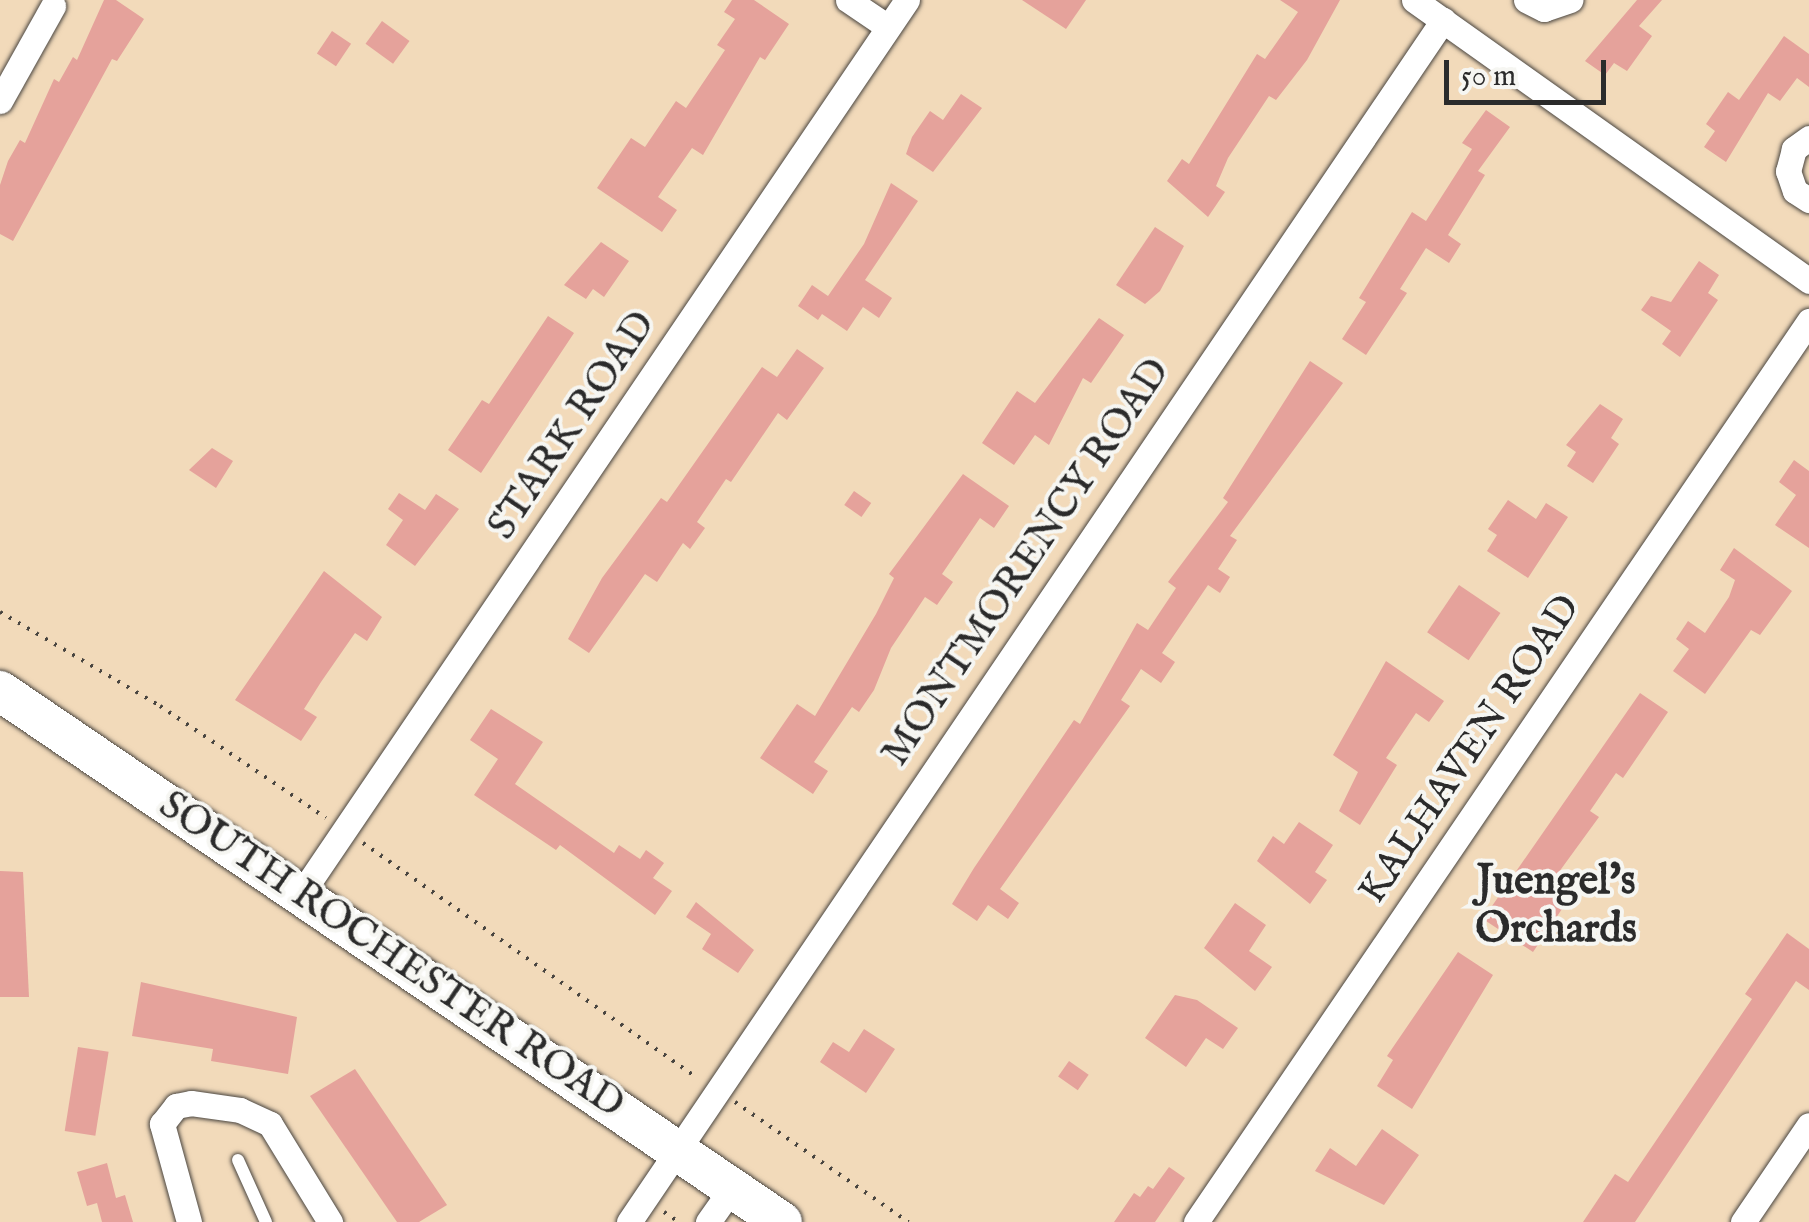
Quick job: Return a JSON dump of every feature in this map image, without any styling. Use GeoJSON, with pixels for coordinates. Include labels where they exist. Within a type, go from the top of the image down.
{"type":"FeatureCollection","features":[{"type":"Feature","properties":{"kind":"main road","name":"SOUTH ROCHESTER ROAD"},"geometry":{"type":"LineString","coordinates":[[0,691],[782,1222]]}},
{"type":"Feature","properties":{"kind":"street"},"geometry":{"type":"LineString","coordinates":[[848,0],[888,27]]}},
{"type":"Feature","properties":{"kind":"street","name":"STARK ROAD"},"geometry":{"type":"LineString","coordinates":[[301,894],[907,0]]}},
{"type":"Feature","properties":{"kind":"street"},"geometry":{"type":"LineString","coordinates":[[1414,0],[1809,280]]}},
{"type":"Feature","properties":{"kind":"street"},"geometry":{"type":"LineString","coordinates":[[1526,0],[1544,8],[1570,0]]}},
{"type":"Feature","properties":{"kind":"street"},"geometry":{"type":"LineString","coordinates":[[0,100],[54,6]]}},
{"type":"Feature","properties":{"kind":"street","name":"MONTMORENCY ROAD"},"geometry":{"type":"LineString","coordinates":[[629,1222],[674,1148],[1443,20]]}},
{"type":"Feature","properties":{"kind":"street"},"geometry":{"type":"LineString","coordinates":[[1809,138],[1794,149],[1788,171],[1796,190],[1809,200]]}},
{"type":"Feature","properties":{"kind":"street","name":"KALHAVEN ROAD"},"geometry":{"type":"LineString","coordinates":[[1196,1222],[1809,321]]}},
{"type":"Feature","properties":{"kind":"street"},"geometry":{"type":"LineString","coordinates":[[189,1222],[162,1124],[176,1106],[191,1103],[240,1110],[270,1124],[330,1222]]}},
{"type":"Feature","properties":{"kind":"street"},"geometry":{"type":"LineString","coordinates":[[1743,1222],[1809,1125]]}},
{"type":"Feature","properties":{"kind":"street"},"geometry":{"type":"LineString","coordinates":[[708,1222],[732,1188]]}},
{"type":"Feature","properties":{"kind":"lane"},"geometry":{"type":"LineString","coordinates":[[238,1160],[266,1222]]}},
{"type":"Feature","properties":{"kind":"path"},"geometry":{"type":"LineString","coordinates":[[0,612],[160,706],[908,1222]]}},
{"type":"Feature","properties":{"kind":"path"},"geometry":{"type":"LineString","coordinates":[[656,1207],[679,1222]]}},
{"type":"Feature","properties":{"kind":"building"},"geometry":{"type":"Polygon","coordinates":[[[104,0],[116,0],[144,19],[117,61],[112,59],[13,241],[0,234],[0,185],[8,161],[20,140],[25,143],[54,79],[59,82],[73,57],[77,60],[104,0]]]}},
{"type":"Feature","properties":{"kind":"building"},"geometry":{"type":"Polygon","coordinates":[[[732,0],[754,0],[789,24],[765,60],[760,57],[703,155],[692,148],[658,197],[677,210],[662,232],[597,188],[631,138],[645,147],[676,101],[686,108],[725,50],[717,45],[735,19],[724,12],[732,0]]]}},
{"type":"Feature","properties":{"kind":"building"},"geometry":{"type":"Polygon","coordinates":[[[1022,0],[1086,0],[1066,29],[1022,0]]]}},
{"type":"Feature","properties":{"kind":"building"},"geometry":{"type":"Polygon","coordinates":[[[1280,0],[1340,0],[1307,60],[1276,100],[1269,96],[1228,158],[1216,186],[1225,192],[1208,217],[1167,181],[1182,159],[1189,164],[1257,54],[1265,59],[1298,12],[1280,0]]]}},
{"type":"Feature","properties":{"kind":"building"},"geometry":{"type":"Polygon","coordinates":[[[1637,0],[1662,0],[1639,26],[1652,36],[1627,71],[1614,63],[1605,75],[1585,61],[1637,0]]]}},
{"type":"Feature","properties":{"kind":"building"},"geometry":{"type":"Polygon","coordinates":[[[382,21],[410,41],[393,64],[366,44],[382,21]]]}},
{"type":"Feature","properties":{"kind":"building"},"geometry":{"type":"Polygon","coordinates":[[[332,31],[351,44],[336,66],[317,53],[332,31]]]}},
{"type":"Feature","properties":{"kind":"building"},"geometry":{"type":"Polygon","coordinates":[[[1784,36],[1809,54],[1809,87],[1797,78],[1780,101],[1768,93],[1726,162],[1704,147],[1715,131],[1706,124],[1728,92],[1739,100],[1784,36]]]}},
{"type":"Feature","properties":{"kind":"building"},"geometry":{"type":"Polygon","coordinates":[[[961,94],[982,108],[933,172],[906,154],[912,137],[930,111],[943,120],[961,94]]]}},
{"type":"Feature","properties":{"kind":"building"},"geometry":{"type":"Polygon","coordinates":[[[1486,110],[1510,127],[1478,171],[1485,175],[1448,235],[1461,244],[1449,263],[1426,248],[1400,289],[1407,293],[1366,355],[1342,339],[1366,302],[1359,298],[1412,212],[1426,221],[1472,149],[1462,143],[1486,110]]]}},
{"type":"Feature","properties":{"kind":"building"},"geometry":{"type":"Polygon","coordinates":[[[891,183],[918,201],[865,280],[892,298],[879,318],[863,307],[847,331],[822,314],[818,320],[798,306],[812,285],[828,296],[864,244],[891,183]]]}},
{"type":"Feature","properties":{"kind":"building"},"geometry":{"type":"Polygon","coordinates":[[[1155,227],[1184,246],[1160,291],[1145,304],[1116,285],[1155,227]]]}},
{"type":"Feature","properties":{"kind":"building"},"geometry":{"type":"Polygon","coordinates":[[[601,242],[629,261],[604,297],[593,289],[586,299],[564,285],[601,242]]]}},
{"type":"Feature","properties":{"kind":"building"},"geometry":{"type":"Polygon","coordinates":[[[1699,261],[1719,275],[1708,293],[1718,300],[1680,357],[1662,344],[1671,331],[1641,310],[1651,296],[1671,302],[1699,261]]]}},
{"type":"Feature","properties":{"kind":"building"},"geometry":{"type":"Polygon","coordinates":[[[548,316],[574,333],[481,473],[448,450],[482,400],[489,404],[548,316]]]}},
{"type":"Feature","properties":{"kind":"building"},"geometry":{"type":"Polygon","coordinates":[[[1099,318],[1124,335],[1091,383],[1083,378],[1049,445],[1035,435],[1014,465],[982,443],[1017,391],[1035,403],[1099,318]]]}},
{"type":"Feature","properties":{"kind":"building"},"geometry":{"type":"Polygon","coordinates":[[[797,349],[824,368],[787,420],[778,413],[731,482],[726,479],[697,522],[705,528],[690,549],[683,543],[657,582],[645,574],[589,653],[568,639],[602,578],[661,498],[667,502],[762,367],[777,377],[797,349]]]}},
{"type":"Feature","properties":{"kind":"building"},"geometry":{"type":"Polygon","coordinates":[[[1310,361],[1343,383],[1230,536],[1237,540],[1218,569],[1230,577],[1220,593],[1208,585],[1162,653],[1175,662],[1161,683],[1141,669],[1121,700],[1130,706],[1000,889],[1019,903],[1008,919],[988,905],[977,921],[952,904],[1074,720],[1080,724],[1137,623],[1148,630],[1176,588],[1168,582],[1228,502],[1223,498],[1310,361]]]}},
{"type":"Feature","properties":{"kind":"building"},"geometry":{"type":"Polygon","coordinates":[[[1600,404],[1623,419],[1611,438],[1619,444],[1593,483],[1567,466],[1576,452],[1566,445],[1600,404]]]}},
{"type":"Feature","properties":{"kind":"building"},"geometry":{"type":"Polygon","coordinates":[[[212,448],[233,461],[216,488],[189,470],[212,448]]]}},
{"type":"Feature","properties":{"kind":"building"},"geometry":{"type":"Polygon","coordinates":[[[1794,460],[1809,471],[1809,548],[1775,525],[1796,495],[1779,482],[1794,460]]]}},
{"type":"Feature","properties":{"kind":"building"},"geometry":{"type":"Polygon","coordinates":[[[963,474],[1009,506],[994,528],[980,518],[942,574],[953,582],[937,605],[925,597],[891,648],[874,690],[859,712],[852,707],[814,762],[828,771],[813,794],[760,758],[797,704],[815,716],[876,614],[894,578],[889,574],[963,474]]]}},
{"type":"Feature","properties":{"kind":"building"},"geometry":{"type":"Polygon","coordinates":[[[854,491],[871,503],[861,517],[844,505],[854,491]]]}},
{"type":"Feature","properties":{"kind":"building"},"geometry":{"type":"Polygon","coordinates":[[[399,493],[425,510],[436,494],[459,509],[415,566],[386,545],[403,520],[388,509],[399,493]]]}},
{"type":"Feature","properties":{"kind":"building"},"geometry":{"type":"Polygon","coordinates":[[[1508,500],[1536,519],[1546,503],[1568,517],[1528,578],[1487,551],[1497,535],[1488,529],[1508,500]]]}},
{"type":"Feature","properties":{"kind":"building"},"geometry":{"type":"Polygon","coordinates":[[[1734,548],[1792,591],[1760,635],[1751,630],[1705,694],[1673,671],[1689,649],[1676,639],[1688,621],[1705,633],[1729,597],[1735,580],[1720,570],[1734,548]]]}},
{"type":"Feature","properties":{"kind":"building"},"geometry":{"type":"Polygon","coordinates":[[[324,571],[382,617],[367,641],[355,633],[321,682],[304,709],[317,717],[301,741],[235,700],[324,571]]]}},
{"type":"Feature","properties":{"kind":"building"},"geometry":{"type":"Polygon","coordinates":[[[1459,585],[1500,613],[1469,660],[1427,632],[1459,585]]]}},
{"type":"Feature","properties":{"kind":"building"},"geometry":{"type":"Polygon","coordinates":[[[1386,661],[1444,701],[1429,722],[1416,713],[1386,758],[1397,765],[1360,825],[1339,811],[1358,772],[1333,755],[1386,661]]]}},
{"type":"Feature","properties":{"kind":"building"},"geometry":{"type":"Polygon","coordinates":[[[1640,693],[1668,712],[1623,778],[1616,773],[1590,811],[1599,817],[1548,887],[1568,900],[1533,952],[1483,919],[1640,693]]]}},
{"type":"Feature","properties":{"kind":"building"},"geometry":{"type":"Polygon","coordinates":[[[491,709],[543,742],[515,784],[614,853],[619,845],[640,859],[646,850],[664,863],[653,878],[672,891],[655,915],[560,845],[556,850],[474,795],[498,759],[470,740],[491,709]]]}},
{"type":"Feature","properties":{"kind":"building"},"geometry":{"type":"Polygon","coordinates":[[[1299,822],[1333,845],[1315,872],[1327,880],[1310,904],[1257,861],[1273,836],[1284,844],[1299,822]]]}},
{"type":"Feature","properties":{"kind":"building"},"geometry":{"type":"Polygon","coordinates":[[[0,871],[23,872],[29,997],[0,997],[0,871]]]}},
{"type":"Feature","properties":{"kind":"building"},"geometry":{"type":"Polygon","coordinates":[[[696,902],[754,950],[738,973],[702,949],[711,934],[686,917],[696,902]]]}},
{"type":"Feature","properties":{"kind":"building"},"geometry":{"type":"Polygon","coordinates":[[[1235,903],[1266,925],[1249,951],[1272,967],[1255,991],[1204,948],[1235,903]]]}},
{"type":"Feature","properties":{"kind":"building"},"geometry":{"type":"Polygon","coordinates":[[[1787,933],[1809,949],[1809,990],[1796,981],[1635,1222],[1583,1222],[1615,1174],[1628,1182],[1752,999],[1745,994],[1787,933]]]}},
{"type":"Feature","properties":{"kind":"building"},"geometry":{"type":"Polygon","coordinates":[[[1458,952],[1493,975],[1412,1109],[1377,1086],[1393,1060],[1387,1056],[1458,952]]]}},
{"type":"Feature","properties":{"kind":"building"},"geometry":{"type":"Polygon","coordinates":[[[141,982],[297,1017],[288,1074],[211,1061],[213,1049],[132,1036],[141,982]]]}},
{"type":"Feature","properties":{"kind":"building"},"geometry":{"type":"Polygon","coordinates":[[[1175,995],[1197,1000],[1238,1028],[1223,1049],[1206,1038],[1186,1067],[1145,1038],[1175,995]]]}},
{"type":"Feature","properties":{"kind":"building"},"geometry":{"type":"Polygon","coordinates":[[[864,1029],[895,1049],[866,1093],[820,1062],[833,1042],[849,1052],[864,1029]]]}},
{"type":"Feature","properties":{"kind":"building"},"geometry":{"type":"Polygon","coordinates":[[[78,1047],[109,1052],[95,1136],[65,1131],[78,1047]]]}},
{"type":"Feature","properties":{"kind":"building"},"geometry":{"type":"Polygon","coordinates":[[[1069,1061],[1089,1075],[1078,1090],[1058,1077],[1069,1061]]]}},
{"type":"Feature","properties":{"kind":"building"},"geometry":{"type":"Polygon","coordinates":[[[355,1069],[447,1205],[419,1222],[397,1222],[310,1096],[355,1069]]]}},
{"type":"Feature","properties":{"kind":"building"},"geometry":{"type":"Polygon","coordinates":[[[1382,1129],[1419,1155],[1384,1205],[1315,1171],[1330,1148],[1356,1166],[1382,1129]]]}},
{"type":"Feature","properties":{"kind":"building"},"geometry":{"type":"Polygon","coordinates":[[[107,1163],[116,1198],[125,1195],[133,1222],[102,1222],[97,1203],[87,1206],[77,1172],[107,1163]]]}},
{"type":"Feature","properties":{"kind":"building"},"geometry":{"type":"Polygon","coordinates":[[[1169,1167],[1185,1178],[1155,1222],[1114,1222],[1134,1193],[1140,1197],[1148,1186],[1153,1189],[1169,1167]]]}},
{"type":"Feature","properties":{"kind":"district","name":"Juengel's Orchards"},"geometry":{"type":"Point","coordinates":[1556,906]}}]}
